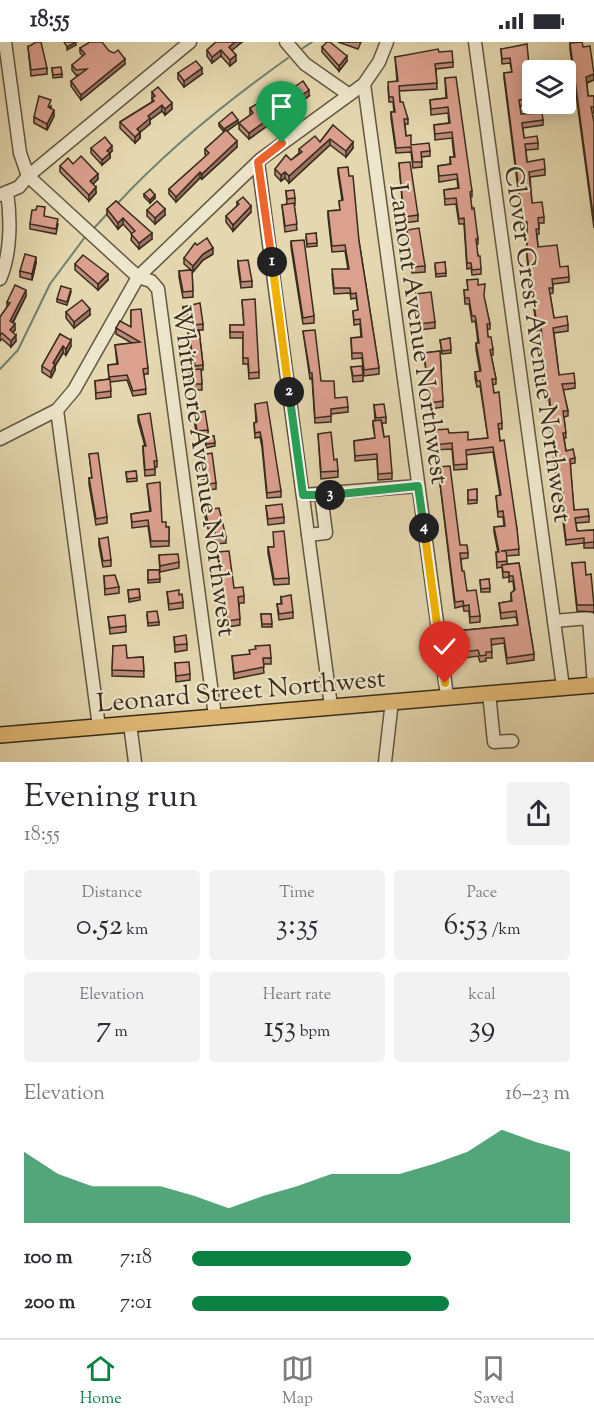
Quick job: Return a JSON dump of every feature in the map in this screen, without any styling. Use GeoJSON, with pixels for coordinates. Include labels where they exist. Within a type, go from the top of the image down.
{"type":"FeatureCollection","features":[{"type":"Feature","properties":{"kind":"main road","name":"Leonard Street Northwest"},"geometry":{"type":"LineString","coordinates":[[0,735],[594,685]]}},
{"type":"Feature","properties":{"kind":"street"},"geometry":{"type":"LineString","coordinates":[[4,42],[20,153],[28,176]]}},
{"type":"Feature","properties":{"kind":"street"},"geometry":{"type":"LineString","coordinates":[[0,279],[6,255],[4,193],[25,182],[28,176],[190,42]]}},
{"type":"Feature","properties":{"kind":"street"},"geometry":{"type":"LineString","coordinates":[[286,42],[305,64],[348,94]]}},
{"type":"Feature","properties":{"kind":"street"},"geometry":{"type":"LineString","coordinates":[[0,439],[57,410],[74,390],[138,277],[258,162],[364,84],[379,62],[387,42]]}},
{"type":"Feature","properties":{"kind":"street","name":"Clover Crest Avenue Northwest"},"geometry":{"type":"LineString","coordinates":[[475,42],[563,687]]}},
{"type":"Feature","properties":{"kind":"street","name":"Lamont Avenue Northwest"},"geometry":{"type":"LineString","coordinates":[[364,84],[447,696]]}},
{"type":"Feature","properties":{"kind":"street"},"geometry":{"type":"LineString","coordinates":[[258,162],[331,706]]}},
{"type":"Feature","properties":{"kind":"street","name":"Whitmore Avenue Northwest"},"geometry":{"type":"LineString","coordinates":[[28,176],[138,277],[155,285],[160,297],[215,716]]}},
{"type":"Feature","properties":{"kind":"street"},"geometry":{"type":"LineString","coordinates":[[57,410],[99,727]]}},
{"type":"Feature","properties":{"kind":"street"},"geometry":{"type":"LineString","coordinates":[[303,495],[418,486]]}},
{"type":"Feature","properties":{"kind":"street"},"geometry":{"type":"LineString","coordinates":[[308,535],[326,533],[321,495]]}},
{"type":"Feature","properties":{"kind":"street"},"geometry":{"type":"LineString","coordinates":[[554,621],[592,618],[594,685]]}},
{"type":"Feature","properties":{"kind":"street"},"geometry":{"type":"LineString","coordinates":[[489,693],[494,742],[512,741]]}},
{"type":"Feature","properties":{"kind":"street"},"geometry":{"type":"LineString","coordinates":[[385,762],[392,701]]}},
{"type":"Feature","properties":{"kind":"street"},"geometry":{"type":"LineString","coordinates":[[130,724],[135,762]]}},
{"type":"Feature","properties":{"kind":"building"},"geometry":{"type":"Polygon","coordinates":[[[41,42],[47,68],[31,70],[28,47],[41,42]]]}},
{"type":"Feature","properties":{"kind":"building"},"geometry":{"type":"Polygon","coordinates":[[[64,42],[76,42],[67,47],[64,42]]]}},
{"type":"Feature","properties":{"kind":"building"},"geometry":{"type":"Polygon","coordinates":[[[90,42],[102,42],[109,51],[114,53],[118,50],[125,59],[81,95],[71,81],[87,69],[76,70],[72,65],[85,54],[80,48],[90,42]]]}},
{"type":"Feature","properties":{"kind":"building"},"geometry":{"type":"Polygon","coordinates":[[[216,42],[235,42],[229,47],[236,55],[230,60],[221,50],[212,57],[207,50],[216,42]]]}},
{"type":"Feature","properties":{"kind":"building"},"geometry":{"type":"Polygon","coordinates":[[[327,42],[347,56],[339,66],[322,47],[327,42]]]}},
{"type":"Feature","properties":{"kind":"building"},"geometry":{"type":"Polygon","coordinates":[[[582,42],[583,47],[590,46],[594,74],[586,77],[588,96],[594,96],[594,107],[591,107],[594,122],[594,222],[576,88],[576,60],[572,60],[570,43],[582,42]]]}},
{"type":"Feature","properties":{"kind":"building"},"geometry":{"type":"Polygon","coordinates":[[[527,44],[529,60],[522,60],[522,100],[519,100],[521,114],[542,114],[543,120],[522,123],[524,138],[537,136],[538,143],[525,144],[527,162],[544,159],[545,169],[529,172],[532,203],[542,202],[544,217],[538,218],[539,229],[536,229],[538,247],[557,245],[560,267],[568,266],[569,277],[552,279],[553,288],[549,288],[554,318],[567,316],[568,325],[553,328],[559,375],[574,373],[575,383],[562,384],[568,411],[563,411],[566,433],[563,433],[566,451],[573,449],[575,458],[570,459],[574,510],[588,509],[589,516],[575,518],[577,531],[594,530],[594,542],[584,543],[584,538],[566,540],[561,499],[564,498],[562,485],[558,485],[549,394],[545,394],[539,339],[542,339],[541,325],[537,326],[527,254],[527,222],[523,222],[504,73],[512,72],[510,58],[502,59],[501,49],[527,44]]]}},
{"type":"Feature","properties":{"kind":"building"},"geometry":{"type":"Polygon","coordinates":[[[438,49],[439,52],[452,51],[453,62],[435,64],[437,83],[399,86],[400,102],[403,102],[408,119],[404,119],[406,136],[411,135],[411,145],[429,143],[430,151],[421,152],[422,162],[413,162],[411,147],[396,148],[391,112],[395,112],[393,97],[389,97],[388,82],[398,81],[395,57],[438,49]]]}},
{"type":"Feature","properties":{"kind":"building"},"geometry":{"type":"Polygon","coordinates":[[[196,61],[202,68],[184,81],[178,73],[196,61]]]}},
{"type":"Feature","properties":{"kind":"building"},"geometry":{"type":"Polygon","coordinates":[[[61,67],[62,74],[53,75],[52,68],[61,67]]]}},
{"type":"Feature","properties":{"kind":"building"},"geometry":{"type":"Polygon","coordinates":[[[456,77],[472,191],[470,192],[472,209],[474,208],[478,239],[476,239],[478,256],[480,256],[481,269],[472,270],[471,263],[467,263],[464,218],[459,219],[456,198],[445,199],[444,190],[459,188],[457,174],[439,176],[438,166],[451,164],[450,157],[455,157],[452,132],[435,134],[434,125],[450,123],[448,107],[431,109],[430,100],[447,98],[445,78],[456,77]]]}},
{"type":"Feature","properties":{"kind":"building"},"geometry":{"type":"Polygon","coordinates":[[[303,81],[309,90],[249,133],[239,123],[253,113],[250,108],[280,90],[283,95],[303,81]]]}},
{"type":"Feature","properties":{"kind":"building"},"geometry":{"type":"Polygon","coordinates":[[[158,87],[172,103],[165,109],[162,105],[148,116],[150,118],[137,129],[140,132],[135,137],[120,122],[154,101],[152,98],[155,96],[152,92],[158,87]]]}},
{"type":"Feature","properties":{"kind":"building"},"geometry":{"type":"Polygon","coordinates":[[[39,96],[51,100],[48,107],[54,110],[47,124],[34,117],[39,96]]]}},
{"type":"Feature","properties":{"kind":"building"},"geometry":{"type":"Polygon","coordinates":[[[232,112],[238,120],[224,129],[219,123],[232,112]]]}},
{"type":"Feature","properties":{"kind":"building"},"geometry":{"type":"Polygon","coordinates":[[[333,125],[353,142],[346,151],[330,139],[289,176],[285,172],[281,175],[275,169],[286,155],[291,160],[302,152],[299,149],[315,136],[320,142],[333,125]]]}},
{"type":"Feature","properties":{"kind":"building"},"geometry":{"type":"Polygon","coordinates":[[[226,130],[237,141],[202,174],[200,172],[176,197],[169,189],[209,153],[205,149],[226,130]]]}},
{"type":"Feature","properties":{"kind":"building"},"geometry":{"type":"Polygon","coordinates":[[[105,137],[112,146],[107,151],[110,153],[102,160],[91,148],[105,137]]]}},
{"type":"Feature","properties":{"kind":"building"},"geometry":{"type":"Polygon","coordinates":[[[81,156],[98,174],[90,181],[96,187],[89,195],[60,166],[68,158],[73,164],[81,156]]]}},
{"type":"Feature","properties":{"kind":"building"},"geometry":{"type":"Polygon","coordinates":[[[410,162],[418,215],[404,217],[399,163],[410,162]]]}},
{"type":"Feature","properties":{"kind":"building"},"geometry":{"type":"Polygon","coordinates":[[[348,167],[349,176],[353,176],[359,241],[379,368],[364,370],[362,353],[352,353],[351,338],[362,337],[360,319],[354,320],[353,311],[358,310],[356,293],[351,294],[350,288],[334,288],[332,269],[349,269],[345,245],[332,246],[328,211],[340,210],[339,201],[343,200],[338,168],[348,167]]]}},
{"type":"Feature","properties":{"kind":"building"},"geometry":{"type":"Polygon","coordinates":[[[150,189],[155,195],[150,200],[144,194],[150,189]]]}},
{"type":"Feature","properties":{"kind":"building"},"geometry":{"type":"Polygon","coordinates":[[[294,190],[295,198],[287,199],[286,191],[294,190]]]}},
{"type":"Feature","properties":{"kind":"building"},"geometry":{"type":"Polygon","coordinates":[[[243,197],[251,206],[233,225],[226,216],[243,197]]]}},
{"type":"Feature","properties":{"kind":"building"},"geometry":{"type":"Polygon","coordinates":[[[116,201],[152,233],[139,243],[131,234],[135,231],[123,218],[118,223],[107,209],[116,201]]]}},
{"type":"Feature","properties":{"kind":"building"},"geometry":{"type":"Polygon","coordinates":[[[157,201],[165,209],[155,218],[147,210],[157,201]]]}},
{"type":"Feature","properties":{"kind":"building"},"geometry":{"type":"Polygon","coordinates":[[[294,203],[297,224],[285,226],[282,205],[294,203]]]}},
{"type":"Feature","properties":{"kind":"building"},"geometry":{"type":"Polygon","coordinates":[[[37,206],[45,207],[44,216],[58,219],[56,229],[30,224],[32,210],[36,210],[37,206]]]}},
{"type":"Feature","properties":{"kind":"building"},"geometry":{"type":"Polygon","coordinates":[[[419,228],[425,266],[412,267],[407,230],[419,228]]]}},
{"type":"Feature","properties":{"kind":"building"},"geometry":{"type":"Polygon","coordinates":[[[316,233],[317,243],[307,244],[306,234],[316,233]]]}},
{"type":"Feature","properties":{"kind":"building"},"geometry":{"type":"Polygon","coordinates":[[[207,238],[213,248],[203,254],[193,266],[184,258],[195,243],[197,245],[207,238]]]}},
{"type":"Feature","properties":{"kind":"building"},"geometry":{"type":"Polygon","coordinates":[[[304,240],[314,316],[303,318],[291,241],[304,240]]]}},
{"type":"Feature","properties":{"kind":"building"},"geometry":{"type":"Polygon","coordinates":[[[25,254],[36,257],[32,274],[20,271],[25,254]]]}},
{"type":"Feature","properties":{"kind":"building"},"geometry":{"type":"Polygon","coordinates":[[[83,255],[108,274],[98,284],[75,264],[83,255]]]}},
{"type":"Feature","properties":{"kind":"building"},"geometry":{"type":"Polygon","coordinates":[[[248,260],[252,281],[241,282],[238,261],[248,260]]]}},
{"type":"Feature","properties":{"kind":"building"},"geometry":{"type":"Polygon","coordinates":[[[445,262],[446,273],[436,274],[435,263],[445,262]]]}},
{"type":"Feature","properties":{"kind":"building"},"geometry":{"type":"Polygon","coordinates":[[[192,270],[193,291],[183,292],[179,271],[192,270]]]}},
{"type":"Feature","properties":{"kind":"building"},"geometry":{"type":"Polygon","coordinates":[[[478,279],[478,285],[485,284],[484,296],[490,324],[487,324],[488,337],[491,337],[493,349],[490,350],[496,379],[492,379],[494,393],[499,392],[502,423],[498,424],[500,441],[504,440],[519,549],[501,551],[506,551],[507,561],[497,562],[496,552],[499,552],[494,527],[505,526],[503,511],[498,512],[496,496],[501,495],[493,447],[466,450],[467,464],[454,465],[452,443],[433,445],[434,430],[448,429],[449,433],[468,432],[468,440],[488,438],[480,381],[477,381],[475,372],[481,371],[476,343],[479,343],[476,320],[475,316],[472,316],[469,298],[465,298],[464,290],[468,290],[467,280],[478,279]]]}},
{"type":"Feature","properties":{"kind":"building"},"geometry":{"type":"Polygon","coordinates":[[[15,285],[26,290],[10,321],[15,324],[10,330],[16,335],[11,341],[2,333],[0,335],[0,317],[10,303],[7,302],[15,285]]]}},
{"type":"Feature","properties":{"kind":"building"},"geometry":{"type":"Polygon","coordinates":[[[61,286],[71,289],[67,302],[57,299],[61,286]]]}},
{"type":"Feature","properties":{"kind":"building"},"geometry":{"type":"Polygon","coordinates":[[[431,292],[435,322],[419,324],[416,294],[431,292]]]}},
{"type":"Feature","properties":{"kind":"building"},"geometry":{"type":"Polygon","coordinates":[[[255,299],[259,372],[249,373],[248,358],[243,358],[243,332],[230,332],[230,325],[244,325],[242,300],[255,299]]]}},
{"type":"Feature","properties":{"kind":"building"},"geometry":{"type":"Polygon","coordinates":[[[82,300],[90,309],[74,322],[66,312],[82,300]]]}},
{"type":"Feature","properties":{"kind":"building"},"geometry":{"type":"Polygon","coordinates":[[[200,303],[203,324],[193,325],[192,316],[184,314],[183,307],[200,303]]]}},
{"type":"Feature","properties":{"kind":"building"},"geometry":{"type":"Polygon","coordinates":[[[141,309],[148,368],[143,369],[146,389],[133,391],[127,375],[109,377],[108,365],[118,364],[115,345],[140,342],[116,328],[120,321],[131,327],[131,310],[141,309]]]}},
{"type":"Feature","properties":{"kind":"building"},"geometry":{"type":"Polygon","coordinates":[[[199,330],[203,365],[195,366],[188,331],[199,330]]]}},
{"type":"Feature","properties":{"kind":"building"},"geometry":{"type":"Polygon","coordinates":[[[315,330],[321,381],[334,381],[335,398],[347,397],[348,407],[331,409],[331,416],[315,418],[312,373],[310,373],[303,331],[315,330]]]}},
{"type":"Feature","properties":{"kind":"building"},"geometry":{"type":"Polygon","coordinates":[[[60,334],[71,340],[66,349],[63,346],[53,363],[55,364],[51,372],[42,366],[60,334]]]}},
{"type":"Feature","properties":{"kind":"building"},"geometry":{"type":"Polygon","coordinates":[[[450,338],[451,350],[442,351],[440,340],[450,338]]]}},
{"type":"Feature","properties":{"kind":"building"},"geometry":{"type":"Polygon","coordinates":[[[440,351],[443,401],[430,403],[424,353],[440,351]]]}},
{"type":"Feature","properties":{"kind":"building"},"geometry":{"type":"Polygon","coordinates":[[[362,366],[363,375],[353,376],[351,367],[362,366]]]}},
{"type":"Feature","properties":{"kind":"building"},"geometry":{"type":"Polygon","coordinates":[[[201,369],[202,384],[190,384],[189,370],[201,369]]]}},
{"type":"Feature","properties":{"kind":"building"},"geometry":{"type":"Polygon","coordinates":[[[110,379],[111,391],[96,393],[95,381],[110,379]]]}},
{"type":"Feature","properties":{"kind":"building"},"geometry":{"type":"Polygon","coordinates":[[[267,402],[281,491],[267,493],[262,441],[260,432],[255,433],[254,423],[257,422],[255,404],[267,402]]]}},
{"type":"Feature","properties":{"kind":"building"},"geometry":{"type":"Polygon","coordinates":[[[384,404],[386,417],[376,418],[374,405],[384,404]]]}},
{"type":"Feature","properties":{"kind":"building"},"geometry":{"type":"Polygon","coordinates":[[[205,411],[208,430],[197,431],[194,414],[205,411]]]}},
{"type":"Feature","properties":{"kind":"building"},"geometry":{"type":"Polygon","coordinates":[[[150,413],[157,461],[154,461],[155,469],[145,470],[143,446],[146,446],[138,415],[150,413]]]}},
{"type":"Feature","properties":{"kind":"building"},"geometry":{"type":"Polygon","coordinates":[[[381,420],[384,437],[389,436],[392,473],[378,474],[377,454],[355,456],[354,441],[375,438],[373,421],[381,420]]]}},
{"type":"Feature","properties":{"kind":"building"},"geometry":{"type":"Polygon","coordinates":[[[331,432],[334,460],[337,459],[338,471],[321,472],[318,434],[331,432]]]}},
{"type":"Feature","properties":{"kind":"building"},"geometry":{"type":"Polygon","coordinates":[[[214,436],[215,443],[206,444],[205,437],[214,436]]]}},
{"type":"Feature","properties":{"kind":"building"},"geometry":{"type":"Polygon","coordinates":[[[98,453],[107,517],[96,519],[89,478],[92,478],[89,454],[98,453]]]}},
{"type":"Feature","properties":{"kind":"building"},"geometry":{"type":"Polygon","coordinates":[[[212,453],[216,483],[208,484],[207,473],[202,473],[202,468],[199,469],[200,455],[212,453]]]}},
{"type":"Feature","properties":{"kind":"building"},"geometry":{"type":"Polygon","coordinates":[[[450,466],[460,545],[467,545],[468,553],[460,553],[462,571],[464,571],[467,591],[476,590],[480,616],[470,617],[469,605],[464,606],[463,601],[455,602],[438,467],[450,466]]]}},
{"type":"Feature","properties":{"kind":"building"},"geometry":{"type":"Polygon","coordinates":[[[136,471],[137,478],[127,479],[126,472],[136,471]]]}},
{"type":"Feature","properties":{"kind":"building"},"geometry":{"type":"Polygon","coordinates":[[[160,482],[162,522],[166,522],[166,527],[169,527],[169,541],[151,541],[148,520],[132,522],[131,514],[151,511],[147,484],[160,482]]]}},
{"type":"Feature","properties":{"kind":"building"},"geometry":{"type":"Polygon","coordinates":[[[477,489],[477,500],[468,500],[468,490],[477,489]]]}},
{"type":"Feature","properties":{"kind":"building"},"geometry":{"type":"Polygon","coordinates":[[[282,504],[284,517],[268,519],[266,506],[282,504]]]}},
{"type":"Feature","properties":{"kind":"building"},"geometry":{"type":"Polygon","coordinates":[[[219,508],[226,537],[216,538],[214,522],[208,523],[205,510],[219,508]]]}},
{"type":"Feature","properties":{"kind":"building"},"geometry":{"type":"Polygon","coordinates":[[[284,531],[289,578],[274,579],[268,547],[274,547],[273,532],[284,531]]]}},
{"type":"Feature","properties":{"kind":"building"},"geometry":{"type":"Polygon","coordinates":[[[108,537],[111,560],[103,561],[99,539],[108,537]]]}},
{"type":"Feature","properties":{"kind":"building"},"geometry":{"type":"Polygon","coordinates":[[[229,551],[234,588],[243,587],[244,596],[238,597],[240,619],[228,621],[218,552],[229,551]]]}},
{"type":"Feature","properties":{"kind":"building"},"geometry":{"type":"Polygon","coordinates":[[[178,554],[179,562],[160,566],[159,555],[178,554]]]}},
{"type":"Feature","properties":{"kind":"building"},"geometry":{"type":"Polygon","coordinates":[[[585,562],[586,575],[591,574],[594,605],[577,605],[572,563],[585,562]]]}},
{"type":"Feature","properties":{"kind":"building"},"geometry":{"type":"Polygon","coordinates":[[[519,563],[534,654],[507,658],[504,638],[491,639],[492,652],[486,652],[486,655],[480,656],[478,650],[458,653],[456,631],[518,625],[516,611],[501,613],[499,603],[512,601],[511,593],[515,590],[513,576],[509,576],[509,572],[503,572],[502,565],[519,563]]]}},
{"type":"Feature","properties":{"kind":"building"},"geometry":{"type":"Polygon","coordinates":[[[148,570],[159,570],[160,579],[148,580],[148,570]]]}},
{"type":"Feature","properties":{"kind":"building"},"geometry":{"type":"Polygon","coordinates":[[[115,575],[119,587],[105,589],[104,576],[115,575]]]}},
{"type":"Feature","properties":{"kind":"building"},"geometry":{"type":"Polygon","coordinates":[[[489,579],[490,588],[481,589],[480,580],[489,579]]]}},
{"type":"Feature","properties":{"kind":"building"},"geometry":{"type":"Polygon","coordinates":[[[139,589],[140,597],[129,599],[128,590],[139,589]]]}},
{"type":"Feature","properties":{"kind":"building"},"geometry":{"type":"Polygon","coordinates":[[[179,590],[183,602],[169,604],[167,592],[179,590]]]}},
{"type":"Feature","properties":{"kind":"building"},"geometry":{"type":"Polygon","coordinates":[[[291,595],[293,612],[279,614],[277,604],[282,604],[281,597],[291,595]]]}},
{"type":"Feature","properties":{"kind":"building"},"geometry":{"type":"Polygon","coordinates":[[[157,611],[159,622],[148,623],[147,612],[157,611]]]}},
{"type":"Feature","properties":{"kind":"building"},"geometry":{"type":"Polygon","coordinates":[[[261,614],[271,614],[272,624],[262,624],[261,614]]]}},
{"type":"Feature","properties":{"kind":"building"},"geometry":{"type":"Polygon","coordinates":[[[125,615],[126,626],[110,628],[108,617],[125,615]]]}},
{"type":"Feature","properties":{"kind":"building"},"geometry":{"type":"Polygon","coordinates":[[[186,635],[187,644],[175,645],[174,637],[186,635]]]}},
{"type":"Feature","properties":{"kind":"building"},"geometry":{"type":"Polygon","coordinates":[[[126,645],[127,658],[143,657],[144,671],[112,670],[113,646],[126,645]]]}},
{"type":"Feature","properties":{"kind":"building"},"geometry":{"type":"Polygon","coordinates":[[[270,645],[271,658],[263,658],[264,667],[234,673],[232,656],[250,654],[249,650],[256,649],[255,646],[270,645]]]}},
{"type":"Feature","properties":{"kind":"building"},"geometry":{"type":"Polygon","coordinates":[[[189,662],[190,674],[176,676],[175,663],[189,662]]]}},
{"type":"Feature","properties":{"kind":"waterway"},"geometry":{"type":"LineString","coordinates":[[300,50],[312,42]]}},
{"type":"Feature","properties":{"kind":"waterway"},"geometry":{"type":"LineString","coordinates":[[116,205],[198,127],[288,58]]}},
{"type":"Feature","properties":{"kind":"waterway"},"geometry":{"type":"LineString","coordinates":[[95,227],[108,213]]}},
{"type":"Feature","properties":{"kind":"waterway"},"geometry":{"type":"LineString","coordinates":[[0,369],[18,350],[50,284],[85,237]]}},
{"type":"Feature","properties":{"kind":"route"},"geometry":{"type":"LineString","coordinates":[[282,143],[258,162],[303,495],[418,486],[445,683]]}}]}
